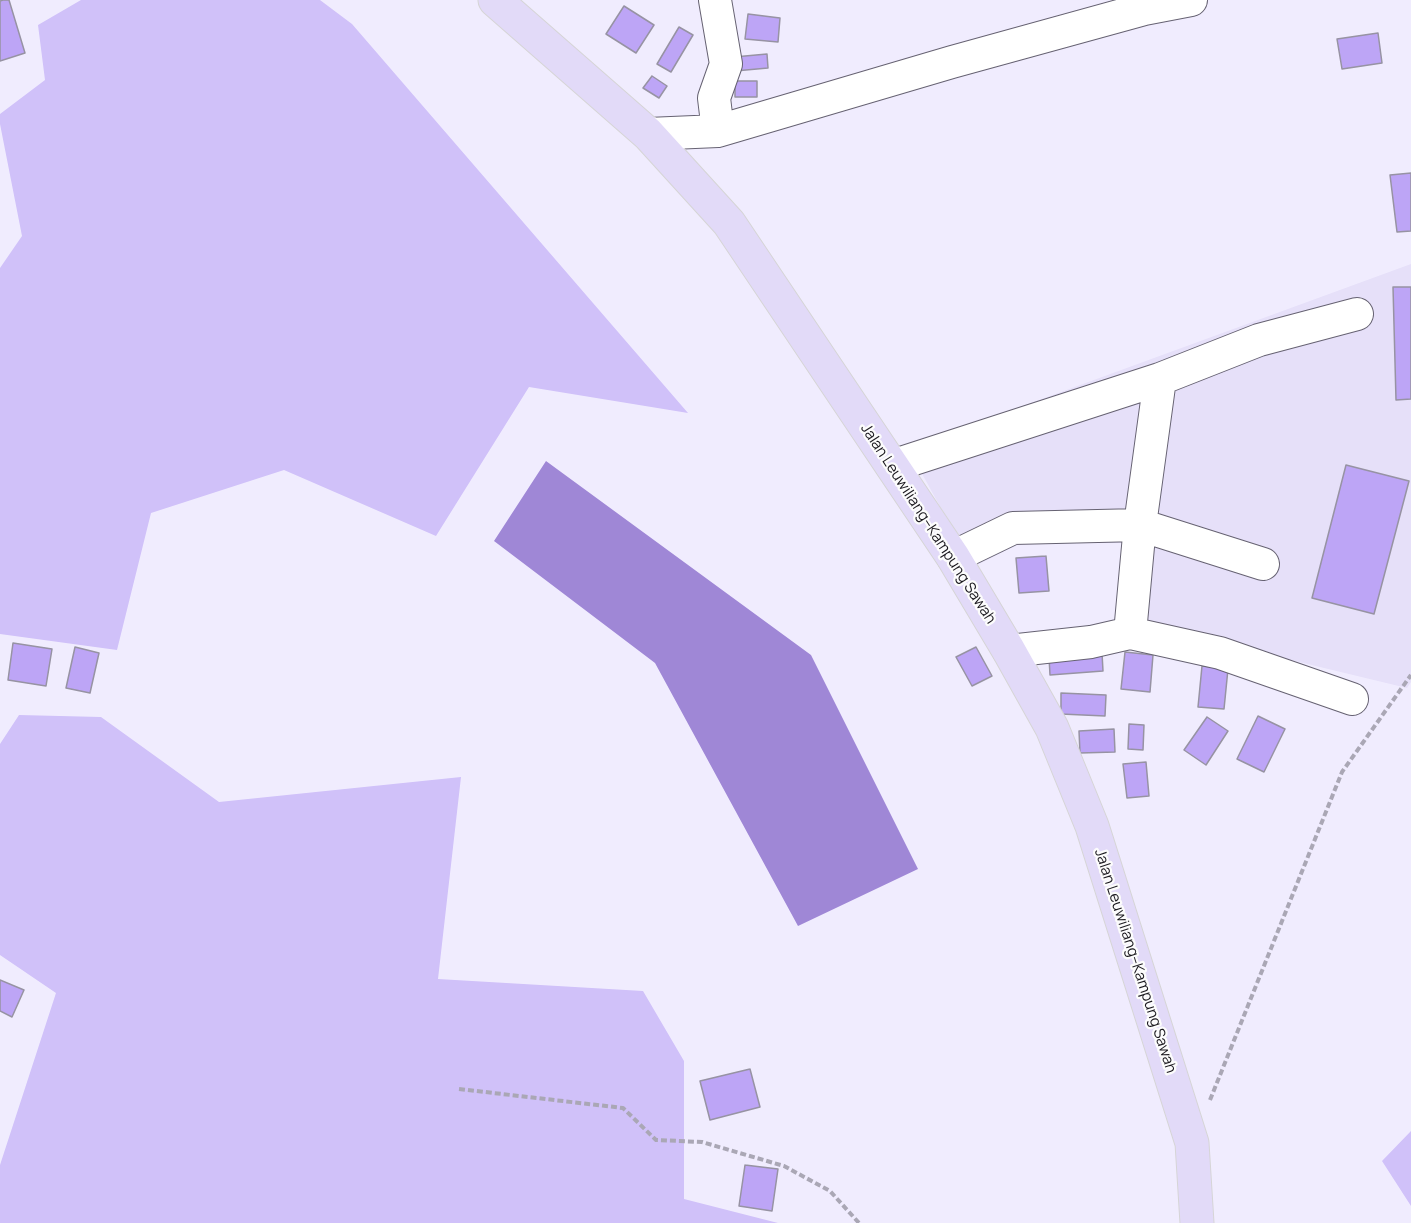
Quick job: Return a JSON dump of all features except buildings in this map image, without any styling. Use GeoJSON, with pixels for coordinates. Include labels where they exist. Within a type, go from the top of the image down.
{"type":"FeatureCollection","features":[{"type":"Feature","properties":{"kind":"main road","name":"Jalan Leuwiliang–Kampung Sawah"},"geometry":{"type":"LineString","coordinates":[[495,0],[648,134],[729,223],[953,557],[1009,651],[1052,728],[1092,826],[1192,1143],[1197,1223]]}},
{"type":"Feature","properties":{"kind":"street"},"geometry":{"type":"LineString","coordinates":[[715,0],[726,64],[714,98],[718,131]]}},
{"type":"Feature","properties":{"kind":"street"},"geometry":{"type":"LineString","coordinates":[[648,134],[718,131],[952,62],[1144,9],[1191,0]]}},
{"type":"Feature","properties":{"kind":"street"},"geometry":{"type":"LineString","coordinates":[[892,466],[1160,379],[1259,340],[1357,314]]}},
{"type":"Feature","properties":{"kind":"street"},"geometry":{"type":"LineString","coordinates":[[1130,633],[1140,525],[1160,379]]}},
{"type":"Feature","properties":{"kind":"street"},"geometry":{"type":"LineString","coordinates":[[953,557],[1013,528],[1140,525],[1263,564]]}},
{"type":"Feature","properties":{"kind":"street"},"geometry":{"type":"LineString","coordinates":[[1009,651],[1091,642],[1130,633],[1220,653],[1352,699]]}},
{"type":"Feature","properties":{"kind":"path"},"geometry":{"type":"LineString","coordinates":[[1210,1100],[1342,772],[1411,675]]}},
{"type":"Feature","properties":{"kind":"path"},"geometry":{"type":"LineString","coordinates":[[459,1089],[623,1108],[656,1140],[702,1142],[784,1166],[830,1191],[859,1223]]}},
{"type":"Feature","properties":{"kind":"shaded area"},"geometry":{"type":"Polygon","coordinates":[[[81,0],[320,0],[352,24],[688,413],[529,387],[436,536],[284,470],[151,513],[117,650],[0,634],[0,268],[22,236],[0,114],[45,80],[38,25],[81,0]]]}},
{"type":"Feature","properties":{"kind":"shaded area"},"geometry":{"type":"Polygon","coordinates":[[[1411,264],[1411,682],[1407,688],[1121,619],[1129,543],[1023,542],[973,567],[908,448],[1411,264]]]}},
{"type":"Feature","properties":{"kind":"shaded area"},"geometry":{"type":"Polygon","coordinates":[[[546,461],[811,655],[918,869],[798,926],[655,663],[494,541],[546,461]]]}},
{"type":"Feature","properties":{"kind":"shaded area"},"geometry":{"type":"Polygon","coordinates":[[[19,715],[101,717],[219,802],[461,777],[438,979],[643,991],[684,1061],[684,1199],[778,1223],[0,1223],[0,1165],[56,993],[0,955],[0,744],[19,715]]]}},
{"type":"Feature","properties":{"kind":"shaded area"},"geometry":{"type":"Polygon","coordinates":[[[1411,1131],[1411,1206],[1382,1161],[1411,1131]]]}}]}
